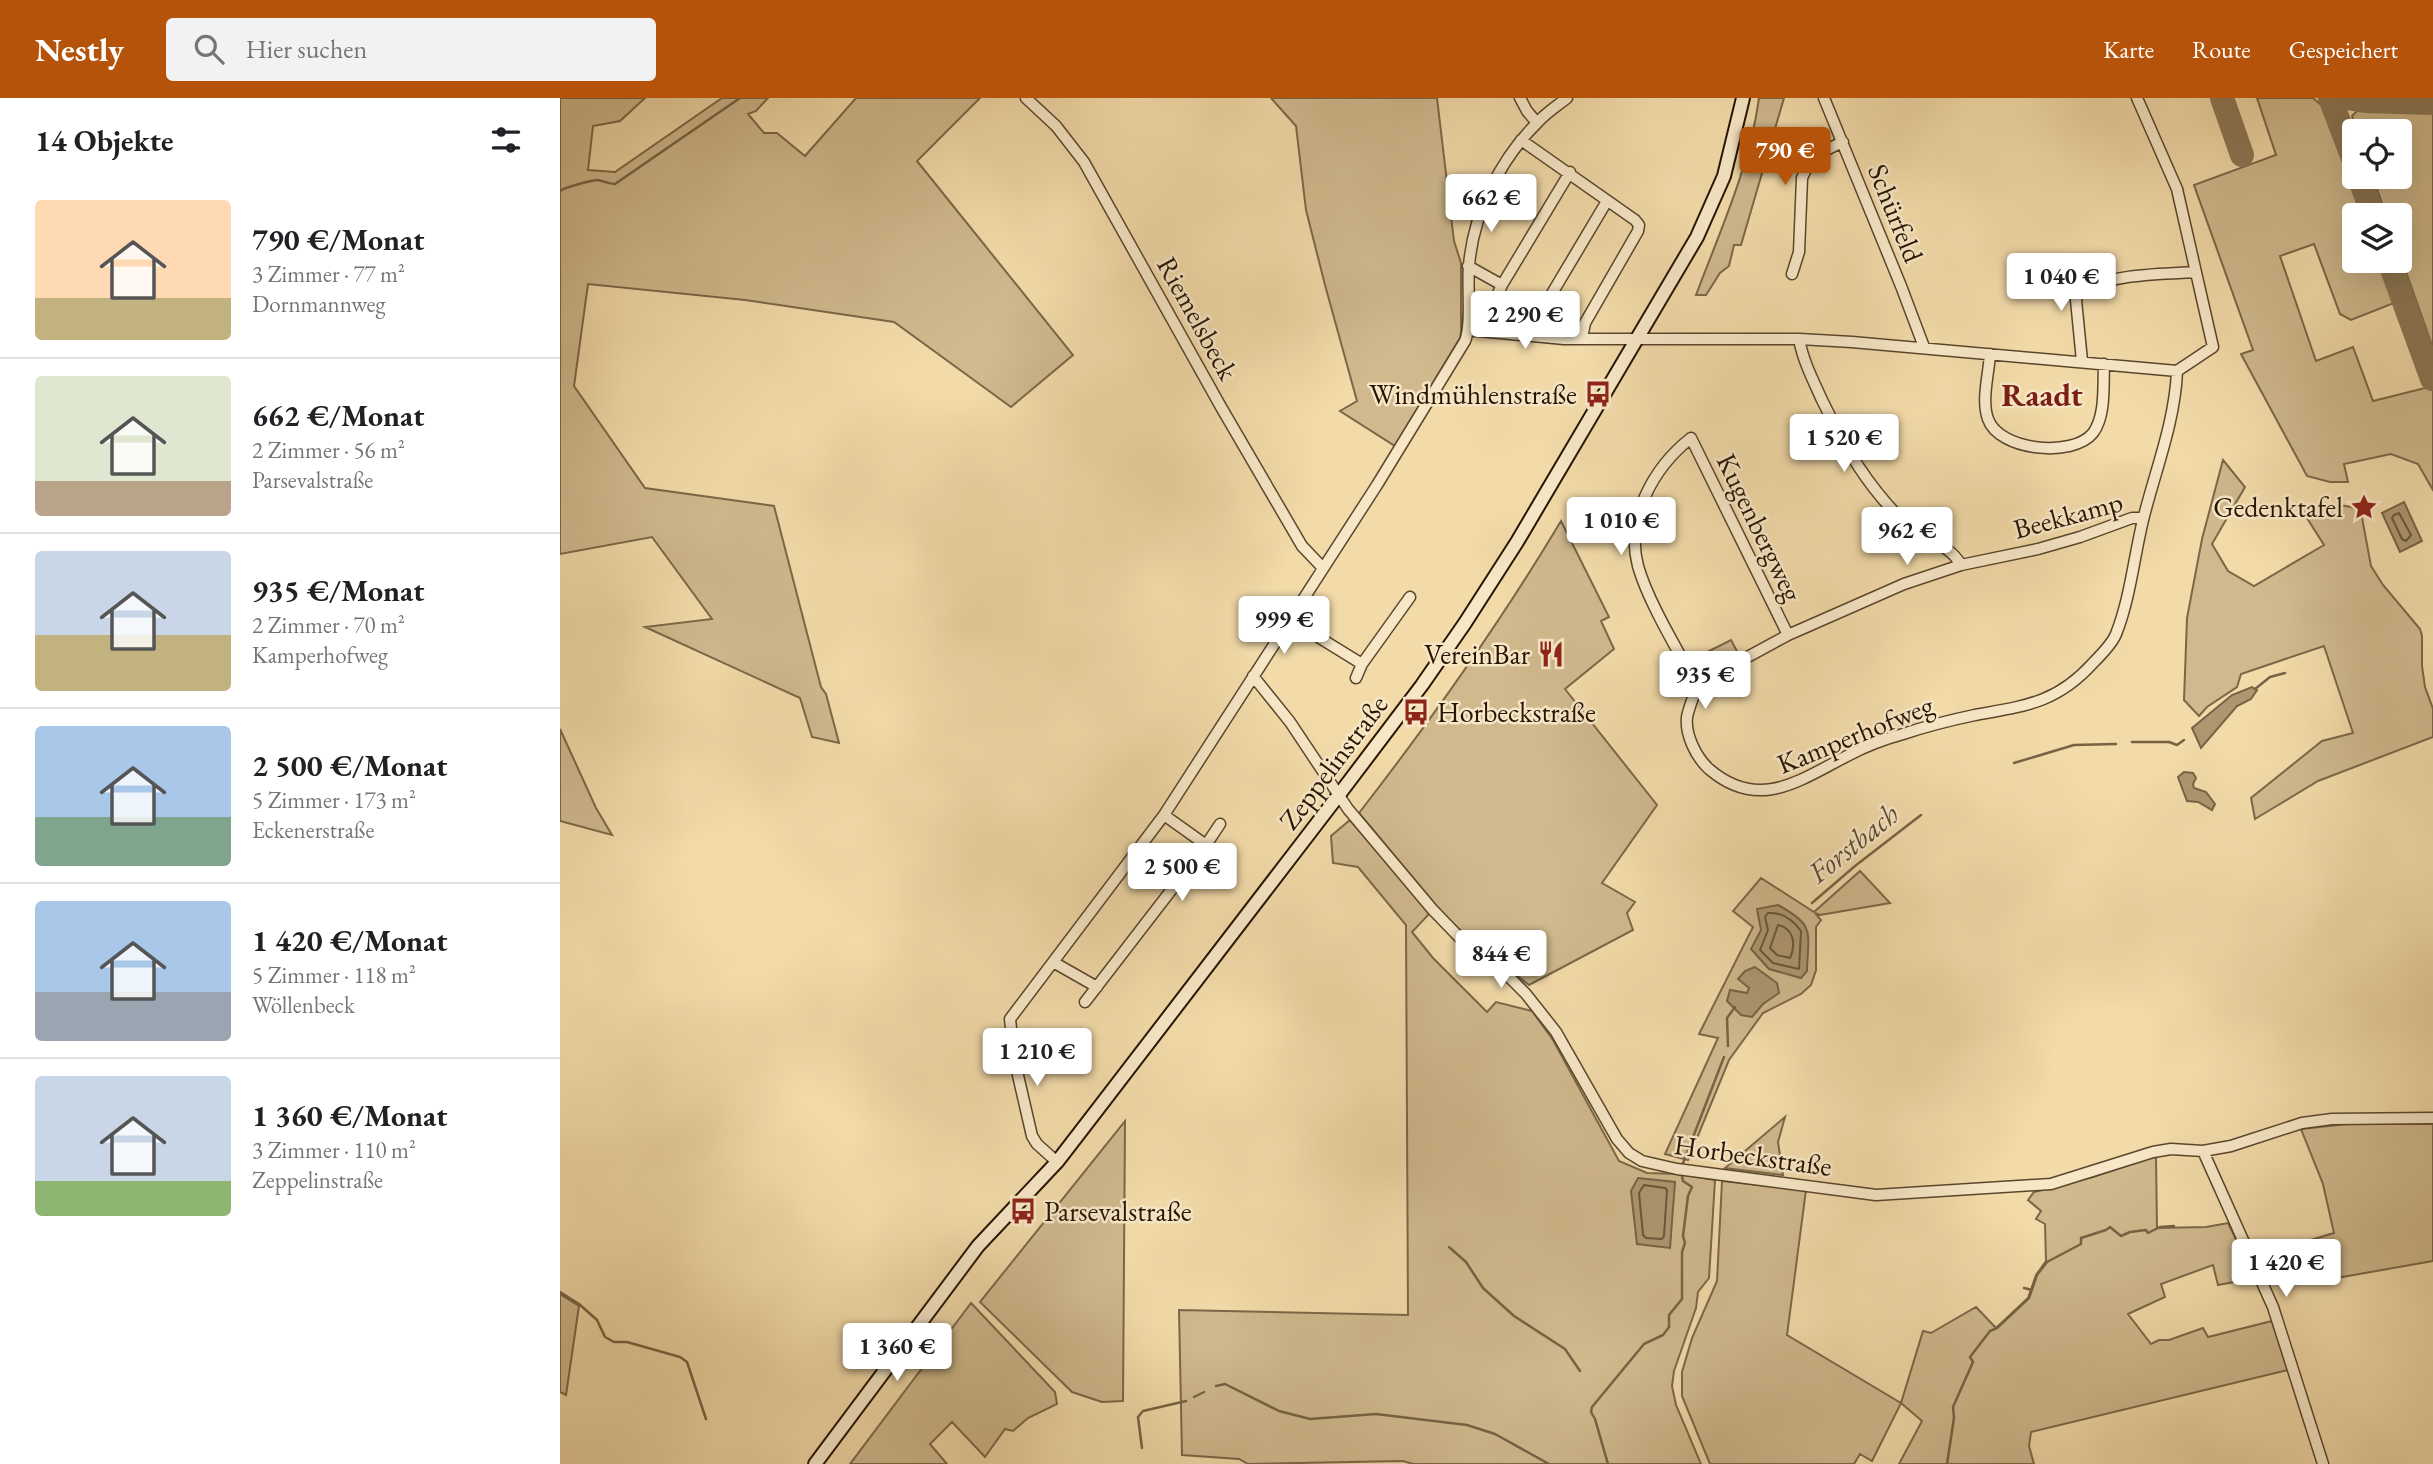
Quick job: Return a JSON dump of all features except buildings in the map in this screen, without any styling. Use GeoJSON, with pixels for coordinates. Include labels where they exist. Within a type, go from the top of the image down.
{"type":"FeatureCollection","features":[{"type":"Feature","properties":{"kind":"main road","name":"Zeppelinstraße"},"geometry":{"type":"LineString","coordinates":[[816,1464],[978,1246],[1057,1162],[1338,796],[1465,623],[1517,542],[1697,237],[1724,176],[1744,98]]}},
{"type":"Feature","properties":{"kind":"street","name":"Riemelsbeck"},"geometry":{"type":"LineString","coordinates":[[1026,98],[1056,125],[1084,162],[1302,546],[1322,567]]}},
{"type":"Feature","properties":{"kind":"street"},"geometry":{"type":"LineString","coordinates":[[1520,98],[1537,122]]}},
{"type":"Feature","properties":{"kind":"street"},"geometry":{"type":"LineString","coordinates":[[1057,1162],[1032,1136],[1014,1058],[1010,1019],[1164,815],[1465,341],[1468,330],[1468,267],[1479,218],[1490,191],[1521,140],[1537,122],[1567,98]]}},
{"type":"Feature","properties":{"kind":"street","name":"Schürfeld"},"geometry":{"type":"LineString","coordinates":[[1824,98],[1923,347]]}},
{"type":"Feature","properties":{"kind":"street"},"geometry":{"type":"LineString","coordinates":[[1468,330],[1564,339],[1799,339],[1923,347],[2177,370],[2213,347],[2177,189],[2137,98]]}},
{"type":"Feature","properties":{"kind":"street"},"geometry":{"type":"LineString","coordinates":[[1521,140],[1635,220],[1639,231],[1585,323],[1582,338]]}},
{"type":"Feature","properties":{"kind":"street"},"geometry":{"type":"LineString","coordinates":[[1792,274],[1799,252],[1802,178],[1806,167],[1827,149],[1843,142]]}},
{"type":"Feature","properties":{"kind":"street"},"geometry":{"type":"LineString","coordinates":[[1494,302],[1570,172]]}},
{"type":"Feature","properties":{"kind":"street"},"geometry":{"type":"LineString","coordinates":[[1533,336],[1535,322],[1607,201]]}},
{"type":"Feature","properties":{"kind":"street"},"geometry":{"type":"LineString","coordinates":[[1468,267],[1502,285]]}},
{"type":"Feature","properties":{"kind":"street"},"geometry":{"type":"LineString","coordinates":[[2082,361],[2076,300],[2079,291],[2088,286],[2144,274],[2196,272]]}},
{"type":"Feature","properties":{"kind":"street"},"geometry":{"type":"LineString","coordinates":[[1799,339],[1802,353],[1837,429],[1871,487],[1884,504],[1915,532],[1954,553],[1961,565]]}},
{"type":"Feature","properties":{"kind":"street"},"geometry":{"type":"LineString","coordinates":[[1990,354],[1986,409],[1988,421],[1995,432],[2020,445],[2070,447],[2081,443],[2092,434],[2099,421],[2104,364]]}},
{"type":"Feature","properties":{"kind":"street"},"geometry":{"type":"LineString","coordinates":[[2143,518],[2160,461],[2177,370]]}},
{"type":"Feature","properties":{"kind":"street","name":"Kugenbergweg"},"geometry":{"type":"LineString","coordinates":[[1697,687],[1649,593],[1638,567],[1636,543],[1639,516],[1651,483],[1664,464],[1691,438],[1788,635]]}},
{"type":"Feature","properties":{"kind":"street","name":"Beekkamp"},"geometry":{"type":"LineString","coordinates":[[1697,687],[1705,680],[1788,635],[1892,589],[1961,565],[2038,549],[2132,519],[2143,518]]}},
{"type":"Feature","properties":{"kind":"street","name":"Kamperhofweg"},"geometry":{"type":"LineString","coordinates":[[1697,687],[1687,717],[1688,733],[1695,750],[1704,764],[1721,779],[1736,787],[1757,791],[1791,786],[1853,753],[1897,736],[1957,719],[2032,705],[2077,680],[2115,637],[2143,518]]}},
{"type":"Feature","properties":{"kind":"street"},"geometry":{"type":"LineString","coordinates":[[1356,678],[1362,664],[1409,597]]}},
{"type":"Feature","properties":{"kind":"street"},"geometry":{"type":"LineString","coordinates":[[1289,619],[1362,664]]}},
{"type":"Feature","properties":{"kind":"street","name":"Horbeckstraße"},"geometry":{"type":"LineString","coordinates":[[1253,676],[1290,722],[1338,796],[1441,919],[1526,994],[1556,1032],[1617,1139],[1629,1153],[1642,1161],[1677,1170],[1876,1195],[2051,1184],[2153,1152],[2171,1149],[2203,1151],[2231,1146],[2302,1123],[2332,1119],[2433,1118]]}},
{"type":"Feature","properties":{"kind":"street"},"geometry":{"type":"LineString","coordinates":[[1164,815],[1206,845]]}},
{"type":"Feature","properties":{"kind":"street"},"geometry":{"type":"LineString","coordinates":[[1086,1002],[1220,824]]}},
{"type":"Feature","properties":{"kind":"street"},"geometry":{"type":"LineString","coordinates":[[1053,962],[1097,987]]}},
{"type":"Feature","properties":{"kind":"street"},"geometry":{"type":"LineString","coordinates":[[2203,1151],[2273,1307],[2323,1464]]}},
{"type":"Feature","properties":{"kind":"shaded area"},"geometry":{"type":"Polygon","coordinates":[[[560,98],[645,98],[620,121],[593,126],[588,170],[615,172],[722,98],[768,98],[756,111],[748,114],[764,133],[777,133],[805,156],[856,98],[980,98],[917,161],[1073,355],[1011,407],[894,322],[745,300],[588,284],[574,386],[645,488],[774,506],[821,687],[826,694],[839,743],[812,737],[800,698],[645,627],[712,619],[652,537],[560,554],[560,98]]]}},
{"type":"Feature","properties":{"kind":"shaded area"},"geometry":{"type":"Polygon","coordinates":[[[1271,98],[1437,98],[1454,241],[1461,263],[1461,332],[1460,338],[1395,446],[1340,411],[1357,401],[1306,210],[1296,126],[1271,98]]]}},
{"type":"Feature","properties":{"kind":"shaded area"},"geometry":{"type":"Polygon","coordinates":[[[1759,98],[1784,98],[1741,245],[1734,245],[1729,266],[1720,273],[1706,295],[1696,295],[1749,148],[1759,98]]]}},
{"type":"Feature","properties":{"kind":"shaded area"},"geometry":{"type":"Polygon","coordinates":[[[2257,98],[2313,98],[2326,109],[2342,155],[2342,189],[2354,189],[2359,203],[2342,203],[2342,273],[2383,273],[2394,303],[2351,320],[2340,314],[2314,244],[2280,256],[2316,361],[2353,347],[2373,401],[2433,386],[2433,490],[2418,464],[2391,454],[2344,464],[2348,482],[2330,482],[2307,476],[2241,354],[2253,350],[2194,185],[2276,155],[2257,98]]]}},
{"type":"Feature","properties":{"kind":"shaded area"},"geometry":{"type":"Polygon","coordinates":[[[2358,110],[2433,111],[2433,348],[2406,273],[2412,273],[2412,203],[2382,203],[2377,189],[2412,189],[2412,119],[2353,119],[2352,116],[2358,110]]]}},
{"type":"Feature","properties":{"kind":"shaded area"},"geometry":{"type":"Polygon","coordinates":[[[2223,460],[2245,487],[2212,544],[2228,571],[2254,586],[2324,545],[2298,504],[2347,506],[2361,512],[2371,566],[2383,585],[2420,629],[2425,687],[2433,709],[2433,737],[2318,781],[2255,819],[2251,798],[2322,741],[2353,733],[2324,646],[2241,674],[2237,687],[2207,707],[2199,716],[2184,700],[2187,618],[2202,539],[2223,460]]]}},
{"type":"Feature","properties":{"kind":"shaded area"},"geometry":{"type":"Polygon","coordinates":[[[1561,521],[1609,617],[1601,621],[1614,649],[1565,689],[1657,805],[1602,883],[1635,902],[1627,913],[1633,930],[1529,985],[1449,921],[1359,813],[1464,670],[1561,521]]]}},
{"type":"Feature","properties":{"kind":"shaded area"},"geometry":{"type":"Polygon","coordinates":[[[1731,640],[1739,655],[1698,676],[1691,660],[1731,640]]]}},
{"type":"Feature","properties":{"kind":"shaded area"},"geometry":{"type":"Polygon","coordinates":[[[560,729],[596,808],[612,835],[560,821],[560,729]]]}},
{"type":"Feature","properties":{"kind":"shaded area"},"geometry":{"type":"Polygon","coordinates":[[[1350,820],[1430,913],[1412,932],[1433,958],[1487,1012],[1496,1002],[1532,1011],[1553,1040],[1619,1161],[1647,1173],[1679,1174],[1715,1180],[1709,1278],[1698,1292],[1696,1308],[1674,1371],[1672,1386],[1676,1405],[1701,1464],[1413,1464],[1403,1461],[1248,1464],[1239,1459],[1182,1455],[1179,1310],[1408,1315],[1406,925],[1358,867],[1333,863],[1331,836],[1350,820]]]}},
{"type":"Feature","properties":{"kind":"shaded area"},"geometry":{"type":"Polygon","coordinates":[[[1860,871],[1890,903],[1820,915],[1815,913],[1821,920],[1816,927],[1816,970],[1811,985],[1801,994],[1763,1013],[1729,1060],[1688,1160],[1665,1154],[1718,1038],[1699,1034],[1753,927],[1733,911],[1761,878],[1814,912],[1860,871]]]}},
{"type":"Feature","properties":{"kind":"shaded area"},"geometry":{"type":"Polygon","coordinates":[[[1785,1117],[1778,1142],[1783,1175],[1725,1168],[1785,1117]]]}},
{"type":"Feature","properties":{"kind":"shaded area"},"geometry":{"type":"Polygon","coordinates":[[[1125,1121],[1123,1401],[1102,1402],[1072,1392],[980,1302],[1125,1121]]]}},
{"type":"Feature","properties":{"kind":"shaded area"},"geometry":{"type":"Polygon","coordinates":[[[2347,1124],[2433,1124],[2433,1261],[2331,1279],[2270,1283],[2257,1256],[2334,1233],[2323,1184],[2301,1129],[2347,1124]]]}},
{"type":"Feature","properties":{"kind":"shaded area"},"geometry":{"type":"Polygon","coordinates":[[[2156,1156],[2157,1228],[2206,1227],[2228,1223],[2255,1278],[2218,1285],[2213,1265],[2161,1284],[2165,1297],[2128,1314],[2151,1344],[2203,1328],[2208,1337],[2272,1321],[2288,1370],[2031,1432],[2029,1446],[2034,1464],[1899,1464],[1922,1421],[1901,1403],[1923,1331],[1931,1333],[1976,1307],[1996,1328],[2028,1298],[2036,1275],[2046,1261],[2045,1224],[2036,1219],[2041,1211],[2028,1200],[2034,1192],[2093,1177],[2156,1156]]]}},
{"type":"Feature","properties":{"kind":"shaded area"},"geometry":{"type":"Polygon","coordinates":[[[1722,1181],[1806,1190],[1787,1335],[1901,1403],[1872,1461],[1860,1454],[1854,1464],[1710,1464],[1682,1396],[1682,1372],[1692,1338],[1717,1281],[1722,1181]]]}},
{"type":"Feature","properties":{"kind":"shaded area"},"geometry":{"type":"Polygon","coordinates":[[[560,1294],[579,1306],[566,1395],[560,1392],[560,1294]]]}},
{"type":"Feature","properties":{"kind":"shaded area"},"geometry":{"type":"Polygon","coordinates":[[[971,1303],[1055,1392],[1057,1404],[1028,1418],[1013,1431],[1005,1429],[985,1457],[952,1422],[930,1444],[947,1464],[850,1464],[971,1303]]]}},
{"type":"Feature","properties":{"kind":"water"},"geometry":{"type":"Polygon","coordinates":[[[2404,502],[2422,541],[2400,552],[2382,513],[2404,502]]]}},
{"type":"Feature","properties":{"kind":"water"},"geometry":{"type":"Polygon","coordinates":[[[2252,687],[2257,690],[2251,699],[2237,706],[2201,748],[2192,728],[2232,695],[2252,687]]]}},
{"type":"Feature","properties":{"kind":"water"},"geometry":{"type":"Polygon","coordinates":[[[2184,772],[2193,773],[2196,778],[2194,788],[2206,792],[2215,804],[2212,810],[2198,802],[2187,801],[2178,777],[2184,772]]]}},
{"type":"Feature","properties":{"kind":"water"},"geometry":{"type":"Polygon","coordinates":[[[1778,905],[1799,919],[1807,931],[1807,971],[1801,978],[1769,969],[1751,949],[1761,930],[1757,909],[1778,905]]]}},
{"type":"Feature","properties":{"kind":"water"},"geometry":{"type":"Polygon","coordinates":[[[1755,967],[1777,983],[1779,993],[1763,1004],[1752,1017],[1741,1015],[1727,1001],[1730,990],[1747,993],[1749,988],[1738,979],[1745,971],[1755,967]]]}},
{"type":"Feature","properties":{"kind":"water"},"geometry":{"type":"Polygon","coordinates":[[[1638,1178],[1675,1182],[1670,1248],[1637,1244],[1631,1191],[1638,1178]]]}},
{"type":"Feature","properties":{"kind":"waterway"},"geometry":{"type":"LineString","coordinates":[[560,191],[595,180],[615,184],[740,98]]}},
{"type":"Feature","properties":{"kind":"waterway","name":"Forstbach"},"geometry":{"type":"LineString","coordinates":[[2255,689],[2270,677],[2285,673]]}},
{"type":"Feature","properties":{"kind":"waterway","name":"Forstbach"},"geometry":{"type":"LineString","coordinates":[[2132,742],[2169,742],[2177,745],[2184,740]]}},
{"type":"Feature","properties":{"kind":"waterway","name":"Forstbach"},"geometry":{"type":"LineString","coordinates":[[2014,763],[2074,745],[2116,744]]}},
{"type":"Feature","properties":{"kind":"waterway","name":"Forstbach"},"geometry":{"type":"LineString","coordinates":[[1812,903],[1921,815]]}},
{"type":"Feature","properties":{"kind":"waterway","name":"Forstbach"},"geometry":{"type":"LineString","coordinates":[[1728,1046],[1727,1018],[1735,1007]]}},
{"type":"Feature","properties":{"kind":"waterway","name":"Forstbach"},"geometry":{"type":"LineString","coordinates":[[1683,1163],[1724,1057]]}},
{"type":"Feature","properties":{"kind":"waterway","name":"Forstbach"},"geometry":{"type":"LineString","coordinates":[[1608,1464],[1591,1412],[1592,1407],[1644,1344],[1663,1335],[1669,1327],[1669,1315],[1682,1299],[1682,1252],[1685,1243],[1683,1236],[1688,1196],[1692,1187],[1683,1181],[1682,1176]]}},
{"type":"Feature","properties":{"kind":"waterway"},"geometry":{"type":"LineString","coordinates":[[1947,1464],[1954,1418],[1953,1407],[1973,1362],[1970,1357],[1990,1331],[1997,1328],[2029,1298],[2037,1275],[2047,1262],[2081,1244],[2081,1238],[2110,1227],[2121,1236],[2130,1232],[2146,1230],[2148,1233],[2160,1227],[2174,1226]]}},
{"type":"Feature","properties":{"kind":"waterway"},"geometry":{"type":"LineString","coordinates":[[1449,1247],[1466,1262],[1483,1288],[1514,1316],[1565,1349],[1580,1371]]}},
{"type":"Feature","properties":{"kind":"waterway"},"geometry":{"type":"LineString","coordinates":[[2024,1288],[2032,1290]]}},
{"type":"Feature","properties":{"kind":"waterway"},"geometry":{"type":"LineString","coordinates":[[560,1292],[597,1320],[605,1337],[614,1342],[627,1342],[680,1357],[687,1362],[706,1419]]}},
{"type":"Feature","properties":{"kind":"waterway"},"geometry":{"type":"LineString","coordinates":[[1216,1386],[1225,1384],[1279,1411],[1310,1419],[1376,1414],[1467,1425],[1495,1434],[1549,1464]]}},
{"type":"Feature","properties":{"kind":"waterway"},"geometry":{"type":"LineString","coordinates":[[1194,1397],[1204,1392]]}},
{"type":"Feature","properties":{"kind":"waterway"},"geometry":{"type":"LineString","coordinates":[[1142,1448],[1138,1417],[1143,1411],[1186,1401]]}},
{"type":"Feature","properties":{"kind":"taxiway"},"geometry":{"type":"LineString","coordinates":[[2222,98],[2242,155]]}},
{"type":"Feature","properties":{"kind":"taxiway"},"geometry":{"type":"LineString","coordinates":[[2330,98],[2342,130]]}},
{"type":"Feature","properties":{"kind":"taxiway"},"geometry":{"type":"LineString","coordinates":[[2347,98],[2433,103]]}},
{"type":"Feature","properties":{"kind":"taxiway"},"geometry":{"type":"LineString","coordinates":[[2363,189],[2369,203]]}},
{"type":"Feature","properties":{"kind":"taxiway"},"geometry":{"type":"LineString","coordinates":[[2393,273],[2432,379]]}},
{"type":"Feature","properties":{"kind":"place","name":"Windmühlenstraße"},"geometry":{"type":"Point","coordinates":[1598,394]}},
{"type":"Feature","properties":{"kind":"place","name":"Gedenktafel"},"geometry":{"type":"Point","coordinates":[2364,507]}},
{"type":"Feature","properties":{"kind":"place","name":"VereinBar"},"geometry":{"type":"Point","coordinates":[1551,654]}},
{"type":"Feature","properties":{"kind":"place","name":"Horbeckstraße"},"geometry":{"type":"Point","coordinates":[1416,712]}},
{"type":"Feature","properties":{"kind":"place","name":"Parsevalstraße"},"geometry":{"type":"Point","coordinates":[1023,1211]}},
{"type":"Feature","properties":{"kind":"district","name":"Raadt"},"geometry":{"type":"Point","coordinates":[2042,395]}}]}
